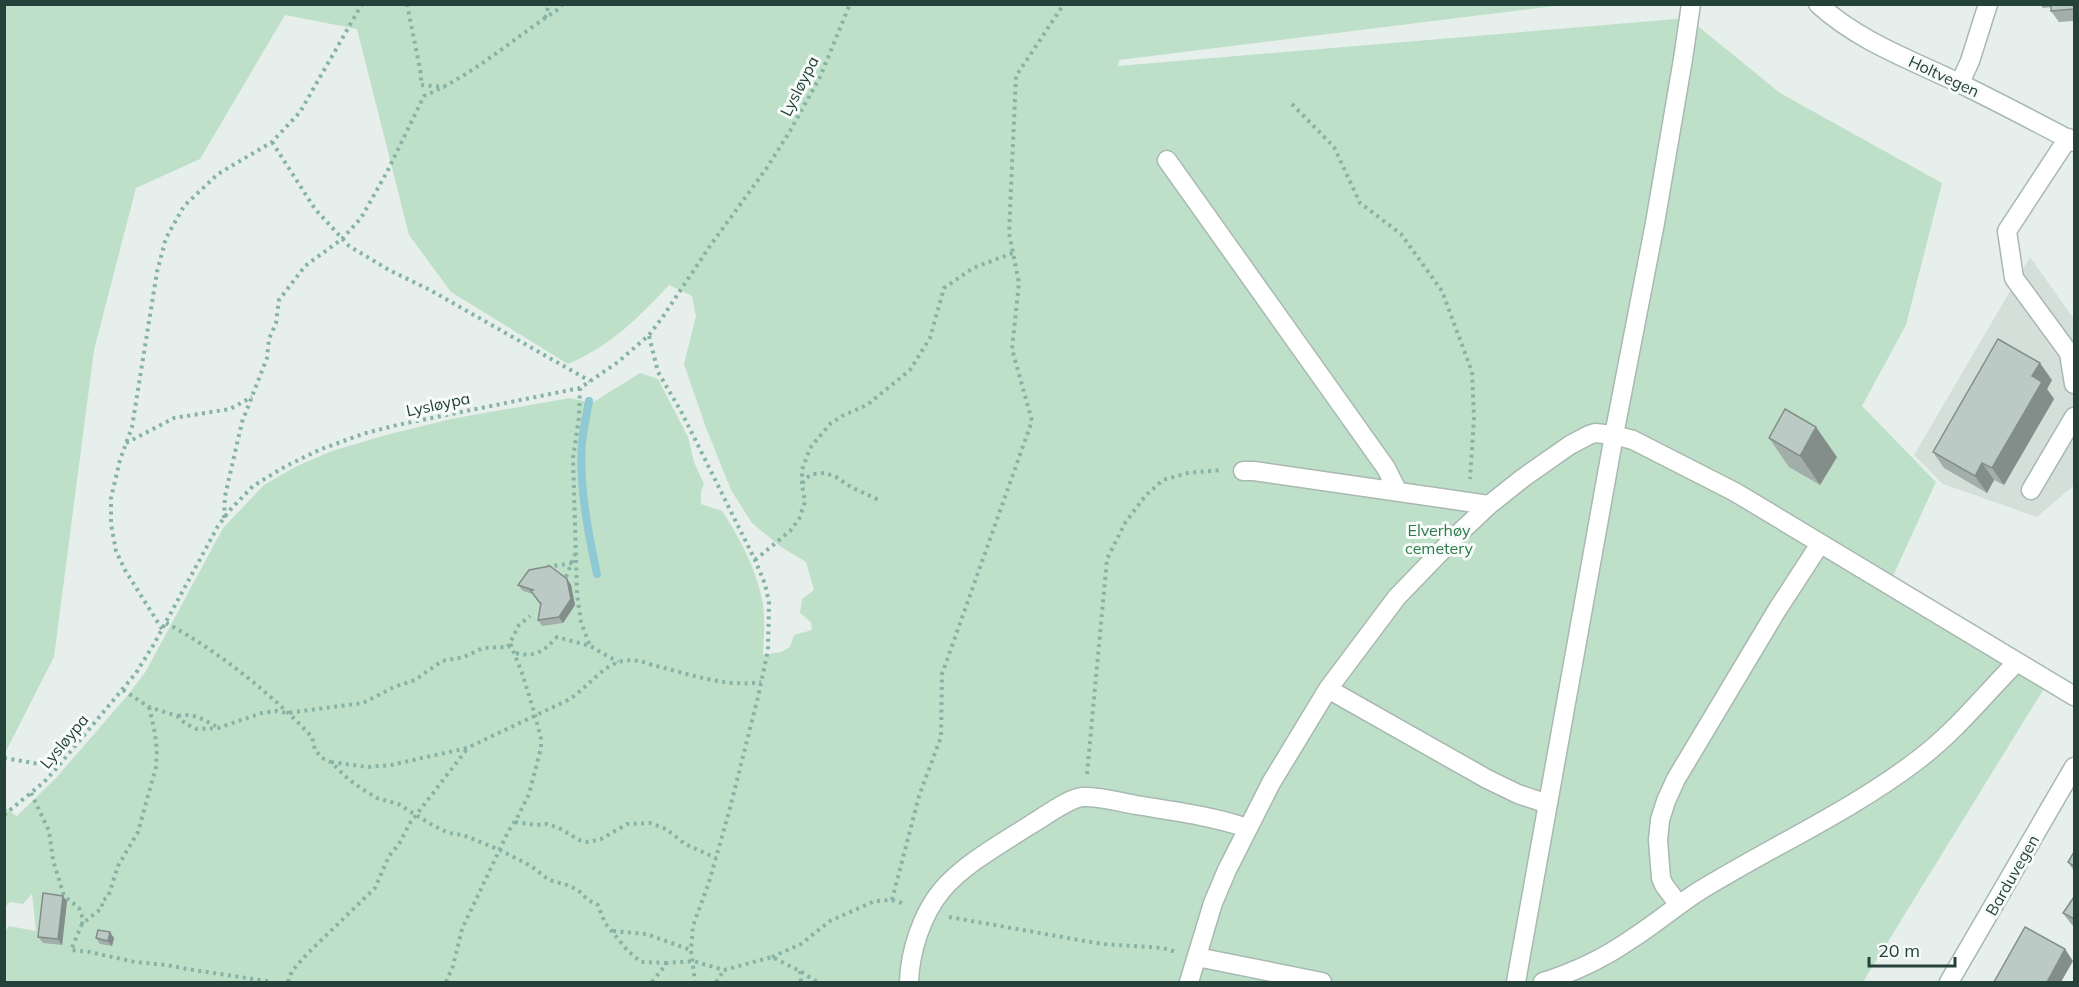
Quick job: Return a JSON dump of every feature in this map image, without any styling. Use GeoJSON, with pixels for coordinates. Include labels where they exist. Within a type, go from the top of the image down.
{"type":"FeatureCollection","features":[{"type":"Feature","properties":{"kind":"street"},"geometry":{"type":"LineString","coordinates":[[1516,982],[1614,435],[1657,212],[1690,4]]}},
{"type":"Feature","properties":{"kind":"street","name":"Holtvegen"},"geometry":{"type":"LineString","coordinates":[[1818,4],[1848,27],[1886,49],[1960,83],[2071,140]]}},
{"type":"Feature","properties":{"kind":"street"},"geometry":{"type":"LineString","coordinates":[[1960,83],[1970,61],[1988,4]]}},
{"type":"Feature","properties":{"kind":"street"},"geometry":{"type":"LineString","coordinates":[[2071,140],[2007,231],[2014,278],[2069,354],[2074,384]]}},
{"type":"Feature","properties":{"kind":"street"},"geometry":{"type":"LineString","coordinates":[[1167,160],[1379,459],[1398,492]]}},
{"type":"Feature","properties":{"kind":"street"},"geometry":{"type":"LineString","coordinates":[[2031,490],[2074,417]]}},
{"type":"Feature","properties":{"kind":"street"},"geometry":{"type":"LineString","coordinates":[[1189,982],[1227,870],[1277,773],[1328,689],[1397,597],[1489,505],[1576,441],[1595,434],[1614,435],[1633,440],[1726,488],[1882,579],[2016,663],[2074,696]]}},
{"type":"Feature","properties":{"kind":"street"},"geometry":{"type":"LineString","coordinates":[[1243,471],[1489,505]]}},
{"type":"Feature","properties":{"kind":"street"},"geometry":{"type":"LineString","coordinates":[[1679,905],[1664,885],[1660,871],[1658,832],[1666,801],[1763,633],[1820,544]]}},
{"type":"Feature","properties":{"kind":"street"},"geometry":{"type":"LineString","coordinates":[[1543,982],[1583,967],[1632,939],[1679,905],[1824,821],[1917,760],[1954,729],[2016,663]]}},
{"type":"Feature","properties":{"kind":"street"},"geometry":{"type":"LineString","coordinates":[[1328,689],[1487,779],[1518,794],[1548,804]]}},
{"type":"Feature","properties":{"kind":"street","name":"Barduvegen"},"geometry":{"type":"LineString","coordinates":[[1949,982],[2074,767]]}},
{"type":"Feature","properties":{"kind":"street"},"geometry":{"type":"LineString","coordinates":[[909,982],[916,943],[928,914],[943,890],[968,867],[1044,816],[1078,798],[1085,797],[1205,817],[1247,828]]}},
{"type":"Feature","properties":{"kind":"street"},"geometry":{"type":"LineString","coordinates":[[1197,957],[1322,982]]}},
{"type":"Feature","properties":{"kind":"path"},"geometry":{"type":"LineString","coordinates":[[163,630],[125,570],[113,538],[111,498],[132,427],[157,272],[166,238],[184,206],[218,174],[272,142],[300,112],[362,4]]}},
{"type":"Feature","properties":{"kind":"path"},"geometry":{"type":"LineString","coordinates":[[407,4],[421,74],[421,85],[446,87]]}},
{"type":"Feature","properties":{"kind":"path"},"geometry":{"type":"LineString","coordinates":[[545,18],[549,4]]}},
{"type":"Feature","properties":{"kind":"path"},"geometry":{"type":"LineString","coordinates":[[224,518],[225,496],[242,422],[267,358],[269,339],[276,323],[279,300],[305,266],[342,239],[361,218],[387,172],[424,96],[446,87],[514,42],[560,9],[562,4]]}},
{"type":"Feature","properties":{"kind":"path","name":"Lysløypa"},"geometry":{"type":"LineString","coordinates":[[4,815],[58,767],[136,673],[163,630],[224,518],[253,486],[272,473],[343,441],[397,425],[580,388],[618,362],[649,335],[766,170],[790,131],[820,77],[850,4]]}},
{"type":"Feature","properties":{"kind":"path"},"geometry":{"type":"LineString","coordinates":[[891,900],[919,796],[941,737],[942,674],[1032,421],[1012,349],[1019,283],[1009,233],[1016,76],[1064,4]]}},
{"type":"Feature","properties":{"kind":"path"},"geometry":{"type":"LineString","coordinates":[[1292,104],[1334,147],[1360,202],[1401,234],[1442,291],[1472,372],[1474,417],[1469,503]]}},
{"type":"Feature","properties":{"kind":"path"},"geometry":{"type":"LineString","coordinates":[[272,142],[315,210],[342,239],[368,259],[430,290],[590,381]]}},
{"type":"Feature","properties":{"kind":"path"},"geometry":{"type":"LineString","coordinates":[[755,560],[790,531],[799,519],[804,502],[802,470],[810,448],[830,424],[867,405],[910,370],[930,338],[944,288],[973,268],[1013,253]]}},
{"type":"Feature","properties":{"kind":"path"},"geometry":{"type":"LineString","coordinates":[[649,335],[658,372],[682,413],[755,560],[770,603],[768,650],[761,681],[716,858],[693,926],[691,950],[695,982]]}},
{"type":"Feature","properties":{"kind":"path"},"geometry":{"type":"LineString","coordinates":[[580,388],[580,409],[573,458],[577,594],[581,622],[590,646]]}},
{"type":"Feature","properties":{"kind":"path"},"geometry":{"type":"LineString","coordinates":[[126,444],[174,418],[230,409],[252,397]]}},
{"type":"Feature","properties":{"kind":"path"},"geometry":{"type":"LineString","coordinates":[[1085,797],[1107,559],[1125,523],[1146,495],[1163,480],[1188,473],[1243,471]]}},
{"type":"Feature","properties":{"kind":"path"},"geometry":{"type":"LineString","coordinates":[[802,484],[813,474],[825,473],[881,501]]}},
{"type":"Feature","properties":{"kind":"path"},"geometry":{"type":"LineString","coordinates":[[566,577],[576,550]]}},
{"type":"Feature","properties":{"kind":"path"},"geometry":{"type":"LineString","coordinates":[[539,571],[555,565],[572,563]]}},
{"type":"Feature","properties":{"kind":"path"},"geometry":{"type":"LineString","coordinates":[[123,690],[148,707],[177,716],[186,724],[197,729],[218,728],[262,713],[276,711],[286,713],[363,703],[394,687],[415,680],[442,661],[464,657],[483,648],[508,647],[519,625],[530,616]]}},
{"type":"Feature","properties":{"kind":"path"},"geometry":{"type":"LineString","coordinates":[[166,624],[195,639],[253,683],[312,737],[315,750],[322,758],[332,762],[368,767],[391,765],[467,748],[568,700],[579,693],[603,669],[618,663],[641,661],[735,683],[761,681]]}},
{"type":"Feature","properties":{"kind":"path"},"geometry":{"type":"LineString","coordinates":[[515,653],[527,656],[539,652],[557,637],[590,646],[618,663]]}},
{"type":"Feature","properties":{"kind":"path"},"geometry":{"type":"LineString","coordinates":[[446,982],[453,966],[462,929],[508,832],[529,794],[541,748],[535,715],[510,642]]}},
{"type":"Feature","properties":{"kind":"path"},"geometry":{"type":"LineString","coordinates":[[82,924],[102,908],[102,901],[108,897],[118,866],[138,832],[156,766],[158,749],[148,707]]}},
{"type":"Feature","properties":{"kind":"path"},"geometry":{"type":"LineString","coordinates":[[177,716],[185,714],[195,716],[218,728]]}},
{"type":"Feature","properties":{"kind":"path"},"geometry":{"type":"LineString","coordinates":[[288,982],[292,971],[308,953],[375,888],[389,856],[399,844],[410,823],[467,748]]}},
{"type":"Feature","properties":{"kind":"path"},"geometry":{"type":"LineString","coordinates":[[4,758],[58,767]]}},
{"type":"Feature","properties":{"kind":"path"},"geometry":{"type":"LineString","coordinates":[[332,762],[348,779],[377,798],[398,804],[434,826],[500,850],[531,866],[549,880],[578,890],[588,900],[598,905],[605,922],[621,944],[641,962],[693,961],[724,970],[772,957],[801,944],[831,921],[853,910],[874,901],[891,900],[902,902],[928,914],[1102,944],[1163,948],[1197,957]]}},
{"type":"Feature","properties":{"kind":"path"},"geometry":{"type":"LineString","coordinates":[[31,793],[49,831],[53,860],[64,896],[79,908],[83,919],[71,950],[135,962],[273,982]]}},
{"type":"Feature","properties":{"kind":"path"},"geometry":{"type":"LineString","coordinates":[[515,822],[547,824],[588,842],[601,839],[627,824],[650,824],[666,829],[685,844],[716,858]]}},
{"type":"Feature","properties":{"kind":"path"},"geometry":{"type":"LineString","coordinates":[[612,931],[646,934],[691,950]]}},
{"type":"Feature","properties":{"kind":"path"},"geometry":{"type":"LineString","coordinates":[[772,957],[800,970],[817,982]]}},
{"type":"Feature","properties":{"kind":"path"},"geometry":{"type":"LineString","coordinates":[[652,982],[667,963]]}},
{"type":"Feature","properties":{"kind":"path"},"geometry":{"type":"LineString","coordinates":[[716,982],[724,970]]}},
{"type":"Feature","properties":{"kind":"path"},"geometry":{"type":"LineString","coordinates":[[800,970],[801,982]]}},
{"type":"Feature","properties":{"kind":"shaded area"},"geometry":{"type":"Polygon","coordinates":[[[2030,257],[2074,319],[2074,485],[2037,517],[1943,484],[1914,455],[2030,257]]]}},
{"type":"Feature","properties":{"kind":"green space","name":"Elverhøy cemetery"},"geometry":{"type":"Polygon","coordinates":[[[5,4],[1563,5],[1119,60],[1118,66],[1688,18],[1780,93],[1942,183],[1906,325],[1862,406],[1936,482],[1893,576],[2053,674],[1863,982],[5,982],[5,932],[9,926],[36,931],[32,894],[23,904],[10,902],[5,907],[5,808],[17,816],[56,778],[127,696],[146,671],[223,528],[264,485],[297,466],[332,451],[451,419],[570,398],[592,403],[640,373],[658,379],[688,437],[694,462],[704,484],[701,491],[701,504],[722,511],[750,562],[764,609],[763,655],[781,652],[790,647],[794,635],[812,630],[811,622],[800,613],[802,599],[814,590],[806,562],[781,547],[752,523],[731,490],[684,364],[696,316],[692,296],[669,285],[611,340],[568,364],[451,292],[409,235],[357,29],[285,15],[200,159],[136,188],[94,350],[54,657],[5,753],[5,4]]]}},
{"type":"Feature","properties":{"kind":"building"},"geometry":{"type":"Polygon","coordinates":[[[2051,4],[2073,4],[2074,9],[2051,11],[2051,4]]]}},
{"type":"Feature","properties":{"kind":"building"},"geometry":{"type":"Polygon","coordinates":[[[1998,339],[2040,363],[2032,376],[2042,382],[1992,468],[1982,463],[1975,476],[1933,452],[1998,339]]]}},
{"type":"Feature","properties":{"kind":"building"},"geometry":{"type":"Polygon","coordinates":[[[1785,409],[1816,427],[1800,456],[1769,438],[1785,409]]]}},
{"type":"Feature","properties":{"kind":"building"},"geometry":{"type":"Polygon","coordinates":[[[550,566],[567,579],[571,599],[559,617],[538,620],[541,603],[531,591],[533,590],[518,585],[529,570],[550,566]]]}},
{"type":"Feature","properties":{"kind":"building"},"geometry":{"type":"Polygon","coordinates":[[[2074,852],[2074,866],[2068,862],[2074,852]]]}},
{"type":"Feature","properties":{"kind":"building"},"geometry":{"type":"Polygon","coordinates":[[[43,893],[63,896],[58,939],[38,937],[43,893]]]}},
{"type":"Feature","properties":{"kind":"building"},"geometry":{"type":"Polygon","coordinates":[[[2074,897],[2074,919],[2063,913],[2074,897]]]}},
{"type":"Feature","properties":{"kind":"building"},"geometry":{"type":"Polygon","coordinates":[[[2025,927],[2065,949],[2047,982],[1994,982],[2025,927]]]}},
{"type":"Feature","properties":{"kind":"building"},"geometry":{"type":"Polygon","coordinates":[[[98,930],[110,932],[108,941],[96,938],[98,930]]]}},
{"type":"Feature","properties":{"kind":"waterway"},"geometry":{"type":"LineString","coordinates":[[589,401],[583,434],[581,468],[587,523],[597,574]]}}]}
